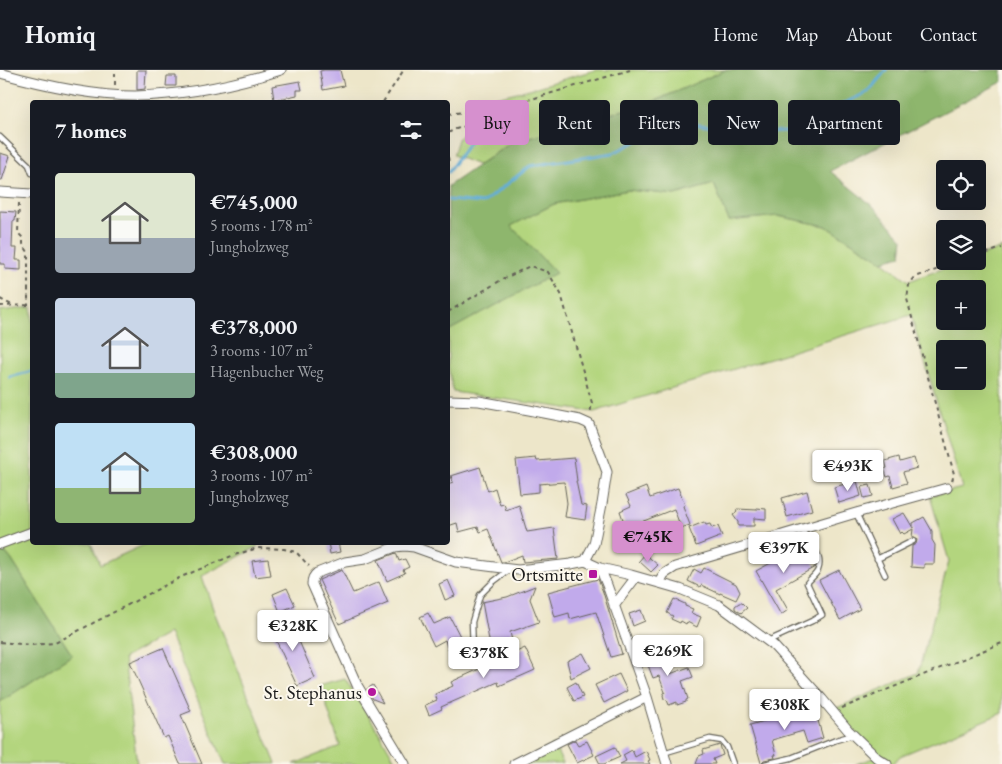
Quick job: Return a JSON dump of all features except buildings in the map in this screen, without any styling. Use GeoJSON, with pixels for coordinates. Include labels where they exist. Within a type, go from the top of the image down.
{"type":"FeatureCollection","features":[{"type":"Feature","properties":{"kind":"street"},"geometry":{"type":"LineString","coordinates":[[0,73],[61,88],[99,94],[135,96],[210,89],[281,70]]}},
{"type":"Feature","properties":{"kind":"street"},"geometry":{"type":"LineString","coordinates":[[0,192],[30,194]]}},
{"type":"Feature","properties":{"kind":"street"},"geometry":{"type":"LineString","coordinates":[[450,400],[479,401],[580,420],[589,424],[607,472],[594,544],[585,560]]}},
{"type":"Feature","properties":{"kind":"street"},"geometry":{"type":"LineString","coordinates":[[658,583],[664,574],[675,567],[946,488]]}},
{"type":"Feature","properties":{"kind":"street"},"geometry":{"type":"LineString","coordinates":[[0,544],[30,533]]}},
{"type":"Feature","properties":{"kind":"street"},"geometry":{"type":"LineString","coordinates":[[405,764],[357,685],[312,584],[317,573],[345,562],[365,559],[395,547],[404,546],[414,547],[456,562],[518,570],[571,564],[585,560],[600,568],[680,589],[719,605],[773,645],[853,735],[877,758],[887,764]]}},
{"type":"Feature","properties":{"kind":"street"},"geometry":{"type":"LineString","coordinates":[[600,568],[647,697],[667,764]]}},
{"type":"Feature","properties":{"kind":"street"},"geometry":{"type":"LineString","coordinates":[[614,606],[636,577]]}},
{"type":"Feature","properties":{"kind":"street"},"geometry":{"type":"LineString","coordinates":[[514,764],[647,697]]}},
{"type":"Feature","properties":{"kind":"lane"},"geometry":{"type":"LineString","coordinates":[[0,137],[30,169]]}},
{"type":"Feature","properties":{"kind":"lane"},"geometry":{"type":"LineString","coordinates":[[856,513],[885,575]]}},
{"type":"Feature","properties":{"kind":"lane"},"geometry":{"type":"LineString","coordinates":[[768,641],[822,615],[807,583],[818,570],[819,558],[814,547],[801,529]]}},
{"type":"Feature","properties":{"kind":"lane"},"geometry":{"type":"LineString","coordinates":[[877,559],[913,541]]}},
{"type":"Feature","properties":{"kind":"lane"},"geometry":{"type":"LineString","coordinates":[[473,651],[472,622],[480,595],[510,569]]}},
{"type":"Feature","properties":{"kind":"lane"},"geometry":{"type":"LineString","coordinates":[[764,764],[791,758],[853,735]]}},
{"type":"Feature","properties":{"kind":"lane"},"geometry":{"type":"LineString","coordinates":[[663,752],[710,739],[722,741],[727,747],[733,764]]}},
{"type":"Feature","properties":{"kind":"path"},"geometry":{"type":"LineString","coordinates":[[115,94],[116,70]]}},
{"type":"Feature","properties":{"kind":"path"},"geometry":{"type":"LineString","coordinates":[[384,100],[402,71],[405,70]]}},
{"type":"Feature","properties":{"kind":"path"},"geometry":{"type":"LineString","coordinates":[[528,100],[630,70]]}},
{"type":"Feature","properties":{"kind":"path"},"geometry":{"type":"LineString","coordinates":[[450,114],[465,112]]}},
{"type":"Feature","properties":{"kind":"path"},"geometry":{"type":"LineString","coordinates":[[450,132],[465,126]]}},
{"type":"Feature","properties":{"kind":"path"},"geometry":{"type":"LineString","coordinates":[[0,306],[28,305],[28,252],[23,244],[23,238],[18,233],[19,193]]}},
{"type":"Feature","properties":{"kind":"path"},"geometry":{"type":"LineString","coordinates":[[986,253],[1002,248]]}},
{"type":"Feature","properties":{"kind":"path"},"geometry":{"type":"LineString","coordinates":[[450,311],[504,278],[530,266],[548,272],[562,294],[592,403],[589,424]]}},
{"type":"Feature","properties":{"kind":"path"},"geometry":{"type":"LineString","coordinates":[[936,270],[915,277],[908,285],[907,299],[954,474],[952,482],[946,488]]}},
{"type":"Feature","properties":{"kind":"path"},"geometry":{"type":"LineString","coordinates":[[0,299],[14,306]]}},
{"type":"Feature","properties":{"kind":"path"},"geometry":{"type":"LineString","coordinates":[[0,642],[31,645],[55,643],[181,577],[234,555],[258,548],[284,549],[296,552],[317,573]]}},
{"type":"Feature","properties":{"kind":"path"},"geometry":{"type":"LineString","coordinates":[[832,712],[1002,643]]}},
{"type":"Feature","properties":{"kind":"green space"},"geometry":{"type":"Polygon","coordinates":[[[595,70],[725,70],[657,100],[620,100],[620,111],[610,114],[610,100],[539,100],[539,134],[529,137],[529,100],[487,100],[595,70]]]}},
{"type":"Feature","properties":{"kind":"green space"},"geometry":{"type":"Polygon","coordinates":[[[725,70],[783,70],[810,73],[816,70],[1002,70],[1002,82],[900,135],[900,100],[788,100],[788,145],[880,145],[830,171],[874,207],[903,239],[901,256],[882,261],[826,226],[778,216],[729,221],[714,184],[675,195],[628,190],[554,204],[511,226],[556,273],[450,330],[450,185],[508,145],[529,145],[529,137],[539,134],[539,145],[610,145],[610,114],[620,111],[620,145],[698,145],[698,100],[657,100],[725,70]]]}},
{"type":"Feature","properties":{"kind":"green space"},"geometry":{"type":"Polygon","coordinates":[[[465,130],[465,145],[508,145],[478,165],[453,155],[458,139],[465,130]]]}},
{"type":"Feature","properties":{"kind":"green space"},"geometry":{"type":"Polygon","coordinates":[[[714,184],[729,221],[778,216],[826,226],[882,261],[909,281],[939,270],[986,270],[986,254],[1002,248],[1002,713],[900,756],[893,764],[856,764],[880,756],[832,710],[918,673],[949,561],[930,496],[962,488],[911,315],[594,412],[453,392],[450,376],[450,330],[555,273],[510,226],[554,204],[628,190],[675,195],[714,184]]]}},
{"type":"Feature","properties":{"kind":"green space"},"geometry":{"type":"Polygon","coordinates":[[[30,307],[30,545],[92,545],[100,565],[144,545],[257,545],[257,547],[202,576],[213,609],[276,764],[225,764],[169,633],[124,658],[137,764],[0,764],[0,702],[72,655],[11,559],[0,546],[0,311],[30,307]]]}},
{"type":"Feature","properties":{"kind":"green space"},"geometry":{"type":"Polygon","coordinates":[[[0,547],[11,559],[72,655],[0,702],[0,547]]]}},
{"type":"Feature","properties":{"kind":"green space"},"geometry":{"type":"Polygon","coordinates":[[[345,679],[396,762],[393,764],[294,764],[340,746],[320,686],[345,679]]]}},
{"type":"Feature","properties":{"kind":"green space"},"geometry":{"type":"Polygon","coordinates":[[[554,745],[563,764],[515,764],[554,745]]]}},
{"type":"Feature","properties":{"kind":"waterway"},"geometry":{"type":"LineString","coordinates":[[450,200],[483,203],[530,166],[613,153],[678,121],[758,132],[785,131],[868,92],[886,70]]}},
{"type":"Feature","properties":{"kind":"waterway"},"geometry":{"type":"LineString","coordinates":[[450,169],[467,145]]}},
{"type":"Feature","properties":{"kind":"waterway"},"geometry":{"type":"LineString","coordinates":[[10,377],[30,372]]}},
{"type":"Feature","properties":{"kind":"place","name":"Ortsmitte"},"geometry":{"type":"Point","coordinates":[593,574]}},
{"type":"Feature","properties":{"kind":"place","name":"St. Stephanus"},"geometry":{"type":"Point","coordinates":[372,692]}}]}
